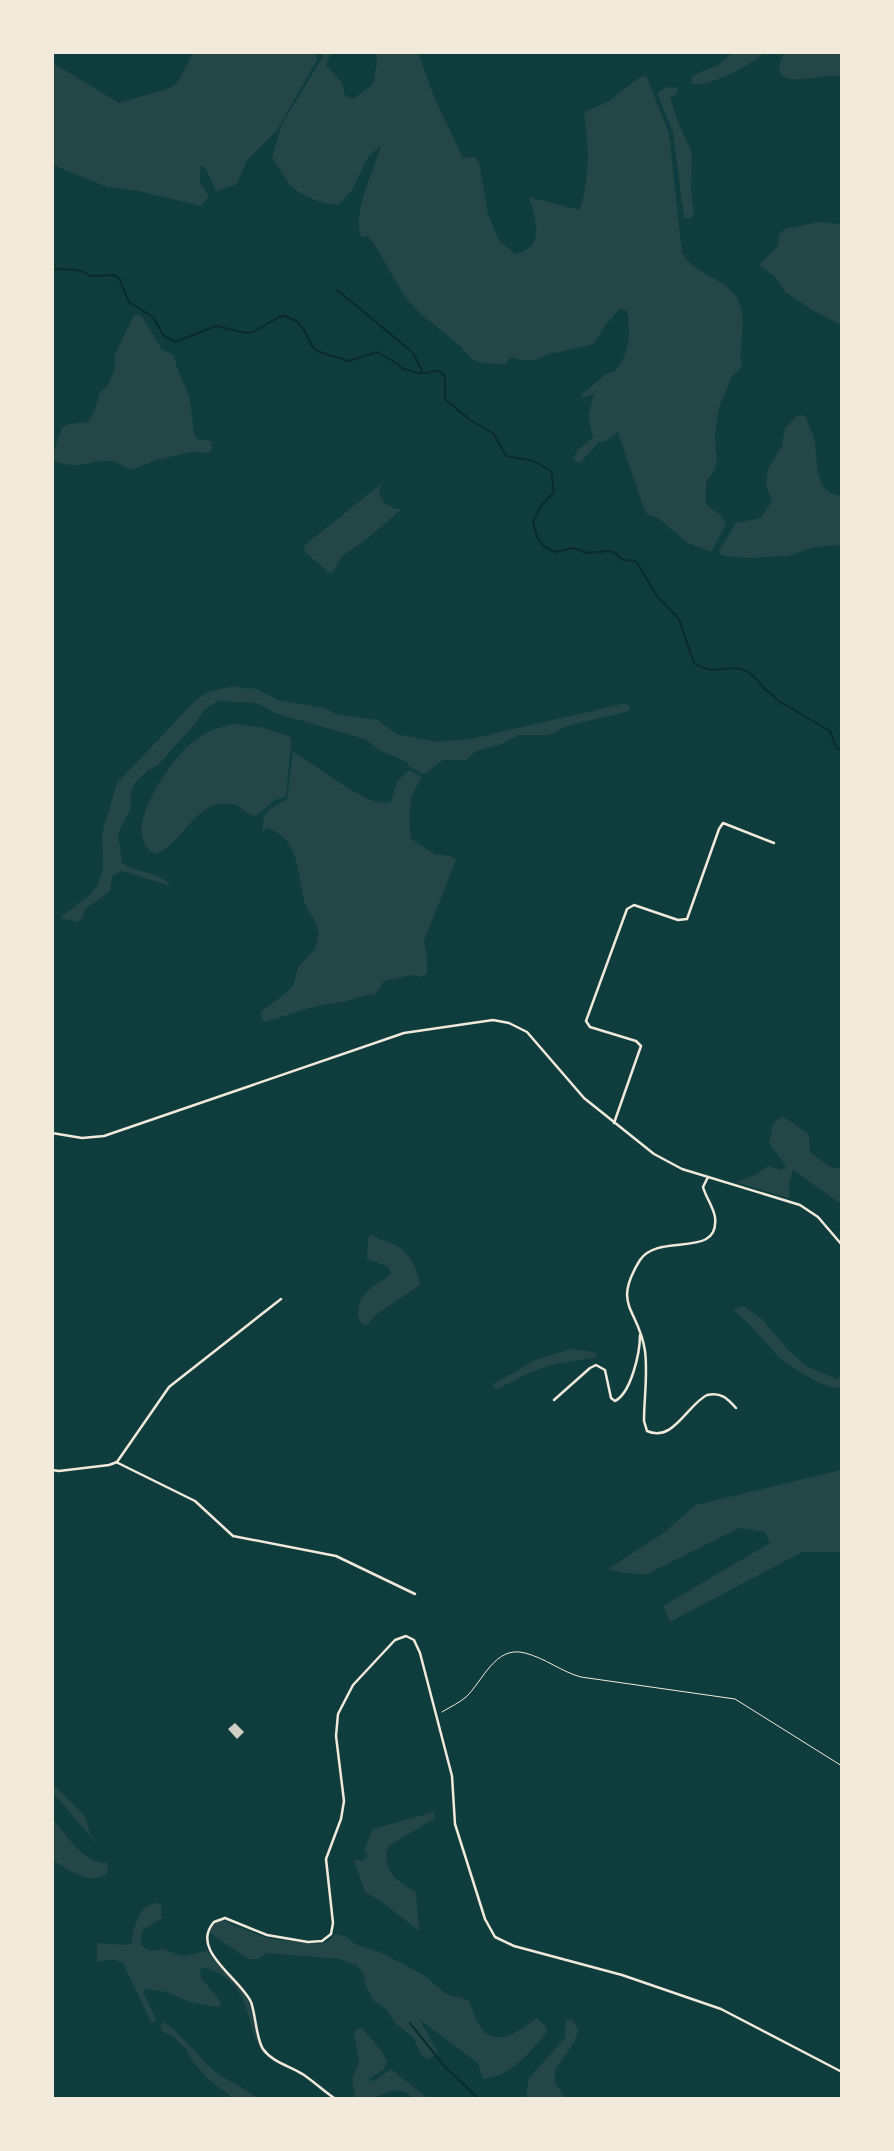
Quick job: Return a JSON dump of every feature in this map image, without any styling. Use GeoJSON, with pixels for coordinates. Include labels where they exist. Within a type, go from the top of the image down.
{"type":"FeatureCollection","features":[{"type":"Feature","properties":{"kind":"street"},"geometry":{"type":"LineString","coordinates":[[614,1123],[641,1046],[636,1041],[590,1027],[586,1020],[627,909],[635,905],[678,920],[687,919],[723,823],[774,843]]}},
{"type":"Feature","properties":{"kind":"street"},"geometry":{"type":"LineString","coordinates":[[52,1133],[85,1138],[104,1136],[400,1034],[493,1020],[511,1023],[528,1034],[581,1095],[665,1162],[803,1207],[821,1220],[842,1245]]}},
{"type":"Feature","properties":{"kind":"street"},"geometry":{"type":"LineString","coordinates":[[708,1177],[703,1187],[715,1217],[711,1235],[700,1243],[667,1245],[650,1250],[640,1260],[628,1284],[626,1303],[640,1332],[645,1358],[644,1424],[649,1432],[666,1432],[707,1395],[722,1395],[736,1408]]}},
{"type":"Feature","properties":{"kind":"street"},"geometry":{"type":"LineString","coordinates":[[116,1462],[169,1387],[281,1299]]}},
{"type":"Feature","properties":{"kind":"street"},"geometry":{"type":"LineString","coordinates":[[554,1401],[596,1365],[605,1370],[611,1398],[615,1401],[620,1399],[627,1388],[635,1364],[640,1332]]}},
{"type":"Feature","properties":{"kind":"street"},"geometry":{"type":"LineString","coordinates":[[52,1470],[116,1462],[195,1501],[231,1535],[336,1556],[415,1594]]}},
{"type":"Feature","properties":{"kind":"street"},"geometry":{"type":"LineString","coordinates":[[334,2098],[305,2076],[277,2061],[264,2049],[249,1998],[214,1957],[208,1945],[207,1933],[214,1922],[225,1918],[255,1931],[279,1937],[313,1942],[328,1937],[333,1927],[326,1863],[344,1805],[336,1731],[338,1714],[353,1685],[395,1640],[408,1636],[413,1638],[418,1648],[438,1714],[452,1776],[455,1824],[485,1919],[495,1937],[514,1946],[622,1975],[721,2008],[842,2072]]}},
{"type":"Feature","properties":{"kind":"path"},"geometry":{"type":"LineString","coordinates":[[438,1714],[466,1697],[491,1665],[505,1655],[519,1652],[581,1677],[735,1699],[842,1766]]}},
{"type":"Feature","properties":{"kind":"shaded area"},"geometry":{"type":"Polygon","coordinates":[[[193,53],[316,53],[317,60],[277,130],[247,160],[237,184],[216,191],[205,167],[200,166],[200,183],[209,196],[201,206],[139,191],[107,187],[53,165],[53,63],[119,103],[170,88],[178,82],[193,53]]]}},
{"type":"Feature","properties":{"kind":"shaded area"},"geometry":{"type":"Polygon","coordinates":[[[323,53],[331,53],[326,65],[342,83],[345,96],[353,99],[373,84],[376,53],[418,53],[434,97],[463,158],[475,157],[479,162],[488,214],[498,239],[515,254],[532,245],[535,239],[536,223],[529,197],[580,210],[588,161],[584,112],[609,101],[646,75],[669,133],[682,253],[689,262],[733,292],[742,312],[742,367],[732,376],[719,407],[715,435],[717,462],[706,482],[706,504],[721,516],[726,525],[711,552],[688,543],[657,517],[645,512],[618,432],[606,441],[599,442],[580,463],[574,458],[577,451],[593,437],[588,416],[594,394],[582,397],[582,394],[606,374],[614,372],[623,358],[629,336],[627,311],[620,309],[606,324],[594,344],[530,361],[510,357],[506,365],[479,362],[472,359],[420,313],[406,298],[368,236],[362,237],[359,228],[361,205],[381,145],[368,157],[352,190],[338,205],[313,199],[289,184],[272,158],[282,124],[323,53]]]}},
{"type":"Feature","properties":{"kind":"shaded area"},"geometry":{"type":"Polygon","coordinates":[[[732,53],[764,53],[719,79],[691,84],[692,76],[718,65],[732,53]]]}},
{"type":"Feature","properties":{"kind":"shaded area"},"geometry":{"type":"Polygon","coordinates":[[[784,53],[841,53],[841,76],[787,78],[781,74],[779,66],[784,53]]]}},
{"type":"Feature","properties":{"kind":"shaded area"},"geometry":{"type":"Polygon","coordinates":[[[667,87],[678,88],[677,94],[670,97],[692,153],[691,190],[694,214],[690,219],[684,218],[673,132],[657,93],[667,87]]]}},
{"type":"Feature","properties":{"kind":"shaded area"},"geometry":{"type":"Polygon","coordinates":[[[818,222],[841,224],[841,325],[785,292],[775,277],[759,265],[778,246],[779,234],[785,229],[818,222]]]}},
{"type":"Feature","properties":{"kind":"shaded area"},"geometry":{"type":"Polygon","coordinates":[[[134,315],[141,315],[162,350],[174,355],[190,399],[194,435],[197,439],[210,441],[213,448],[209,453],[190,452],[131,470],[113,461],[72,465],[54,461],[53,453],[62,427],[88,422],[95,410],[100,392],[108,385],[115,368],[115,354],[134,315]]]}},
{"type":"Feature","properties":{"kind":"shaded area"},"geometry":{"type":"Polygon","coordinates":[[[805,415],[815,442],[817,468],[822,483],[826,489],[841,496],[841,545],[814,547],[788,556],[746,558],[718,553],[736,523],[761,518],[772,501],[766,485],[768,469],[782,446],[785,428],[797,416],[805,415]]]}},
{"type":"Feature","properties":{"kind":"shaded area"},"geometry":{"type":"Polygon","coordinates":[[[381,484],[379,494],[385,503],[395,509],[402,509],[343,555],[332,573],[328,572],[303,550],[305,545],[381,484]]]}},
{"type":"Feature","properties":{"kind":"shaded area"},"geometry":{"type":"Polygon","coordinates":[[[235,686],[255,688],[278,700],[324,708],[336,714],[378,720],[396,734],[436,742],[470,739],[626,703],[631,708],[629,711],[567,726],[549,735],[519,735],[499,745],[476,751],[466,760],[443,760],[422,774],[407,762],[379,750],[365,739],[275,713],[257,703],[218,701],[205,709],[159,764],[134,784],[130,796],[131,808],[118,833],[122,863],[160,877],[171,886],[122,871],[112,876],[110,891],[85,909],[83,917],[77,922],[63,919],[61,917],[91,894],[98,884],[103,870],[102,834],[117,783],[196,700],[210,691],[235,686]]]}},
{"type":"Feature","properties":{"kind":"shaded area"},"geometry":{"type":"Polygon","coordinates":[[[234,724],[261,727],[289,736],[291,741],[286,797],[275,800],[256,816],[232,804],[209,807],[175,841],[156,854],[145,846],[142,833],[143,818],[158,785],[191,743],[208,732],[234,724]]]}},
{"type":"Feature","properties":{"kind":"shaded area"},"geometry":{"type":"Polygon","coordinates":[[[293,752],[356,793],[381,803],[391,802],[397,781],[409,770],[422,777],[411,800],[410,838],[434,854],[450,856],[456,860],[424,941],[427,973],[422,977],[412,975],[384,981],[375,994],[318,1006],[264,1022],[260,1013],[293,985],[298,967],[313,950],[318,939],[318,928],[306,905],[291,848],[278,833],[267,828],[262,831],[266,813],[287,799],[293,752]]]}},
{"type":"Feature","properties":{"kind":"shaded area"},"geometry":{"type":"Polygon","coordinates":[[[782,1116],[809,1134],[810,1152],[830,1167],[841,1169],[841,1204],[793,1170],[789,1183],[789,1198],[735,1182],[755,1175],[768,1166],[781,1170],[786,1166],[769,1143],[773,1124],[782,1116]]]}},
{"type":"Feature","properties":{"kind":"shaded area"},"geometry":{"type":"Polygon","coordinates":[[[372,1234],[406,1253],[418,1275],[420,1285],[378,1313],[366,1326],[358,1317],[361,1299],[391,1274],[388,1267],[367,1259],[368,1237],[372,1234]]]}},
{"type":"Feature","properties":{"kind":"shaded area"},"geometry":{"type":"Polygon","coordinates":[[[743,1306],[761,1318],[789,1351],[808,1367],[837,1379],[841,1375],[841,1387],[835,1388],[818,1382],[779,1357],[733,1310],[743,1306]]]}},
{"type":"Feature","properties":{"kind":"shaded area"},"geometry":{"type":"Polygon","coordinates":[[[571,1349],[593,1352],[598,1357],[555,1364],[531,1372],[497,1389],[492,1385],[535,1360],[571,1349]]]}},
{"type":"Feature","properties":{"kind":"shaded area"},"geometry":{"type":"Polygon","coordinates":[[[841,1470],[841,1552],[802,1552],[670,1622],[663,1606],[770,1543],[765,1532],[739,1528],[647,1574],[622,1573],[608,1569],[662,1534],[696,1505],[841,1470]]]}},
{"type":"Feature","properties":{"kind":"shaded area"},"geometry":{"type":"Polygon","coordinates":[[[52,1783],[85,1816],[90,1833],[98,1845],[53,1793],[52,1783]]]}},
{"type":"Feature","properties":{"kind":"shaded area"},"geometry":{"type":"Polygon","coordinates":[[[434,1812],[435,1818],[389,1846],[386,1852],[390,1872],[416,1892],[419,1931],[365,1892],[354,1860],[362,1861],[368,1856],[364,1850],[373,1829],[434,1812]]]}},
{"type":"Feature","properties":{"kind":"shaded area"},"geometry":{"type":"Polygon","coordinates":[[[52,1818],[83,1854],[99,1862],[108,1863],[107,1874],[86,1877],[53,1860],[52,1818]]]}},
{"type":"Feature","properties":{"kind":"shaded area"},"geometry":{"type":"Polygon","coordinates":[[[156,1903],[161,1904],[162,1918],[142,1931],[141,1945],[149,1951],[162,1949],[184,1956],[207,1951],[244,1992],[251,2007],[258,2039],[266,2054],[264,2055],[258,2044],[236,1988],[216,1972],[200,1969],[201,1978],[221,2002],[220,2006],[190,2002],[167,1992],[146,1989],[143,1992],[155,2017],[155,2022],[151,2022],[123,1963],[113,1959],[100,1962],[97,1960],[97,1943],[131,1945],[140,1913],[156,1903]]]}},
{"type":"Feature","properties":{"kind":"shaded area"},"geometry":{"type":"Polygon","coordinates":[[[222,1920],[266,1938],[320,1944],[329,1941],[335,1934],[345,1936],[355,1944],[379,1952],[424,1975],[446,1994],[468,2000],[480,2026],[493,2037],[508,2036],[537,2018],[547,2028],[547,2032],[513,2067],[500,2075],[483,2079],[478,2063],[419,2019],[438,2052],[429,2059],[422,2056],[413,2037],[396,2024],[386,2009],[374,2001],[363,1973],[356,1965],[339,1959],[267,1953],[258,1959],[248,1959],[209,1932],[213,1925],[222,1920]]]}},
{"type":"Feature","properties":{"kind":"shaded area"},"geometry":{"type":"Polygon","coordinates":[[[566,2019],[573,2021],[578,2030],[575,2041],[555,2070],[555,2082],[564,2097],[569,2098],[526,2098],[529,2078],[565,2038],[566,2019]]]}},
{"type":"Feature","properties":{"kind":"shaded area"},"geometry":{"type":"Polygon","coordinates":[[[163,2022],[177,2032],[216,2073],[257,2098],[233,2098],[208,2079],[186,2049],[174,2037],[162,2031],[160,2025],[163,2022]]]}},
{"type":"Feature","properties":{"kind":"shaded area"},"geometry":{"type":"Polygon","coordinates":[[[362,2028],[383,2053],[387,2062],[384,2069],[368,2080],[374,2081],[391,2069],[427,2098],[413,2098],[400,2091],[372,2098],[355,2097],[352,2079],[359,2062],[354,2033],[356,2029],[362,2028]]]}},
{"type":"Feature","properties":{"kind":"building"},"geometry":{"type":"Polygon","coordinates":[[[235,1723],[244,1732],[237,1739],[228,1729],[235,1723]]]}},
{"type":"Feature","properties":{"kind":"waterway"},"geometry":{"type":"LineString","coordinates":[[52,269],[119,278],[129,302],[153,317],[164,336],[175,342],[216,326],[246,333],[253,332],[285,316],[296,321],[319,352],[349,361],[377,352],[401,368],[416,373],[439,371],[445,376],[445,399],[470,420],[493,433],[506,456],[534,461],[551,471],[554,492],[540,507],[533,522],[543,546],[555,552],[573,548],[588,553],[608,551],[614,552],[623,560],[636,561],[657,596],[679,619],[694,663],[713,670],[745,670],[777,700],[830,731],[836,747],[842,751]]}},
{"type":"Feature","properties":{"kind":"waterway"},"geometry":{"type":"LineString","coordinates":[[337,290],[411,351]]}},
{"type":"Feature","properties":{"kind":"waterway"},"geometry":{"type":"LineString","coordinates":[[413,353],[422,371]]}},
{"type":"Feature","properties":{"kind":"waterway"},"geometry":{"type":"LineString","coordinates":[[410,2023],[445,2067],[478,2098]]}}]}
